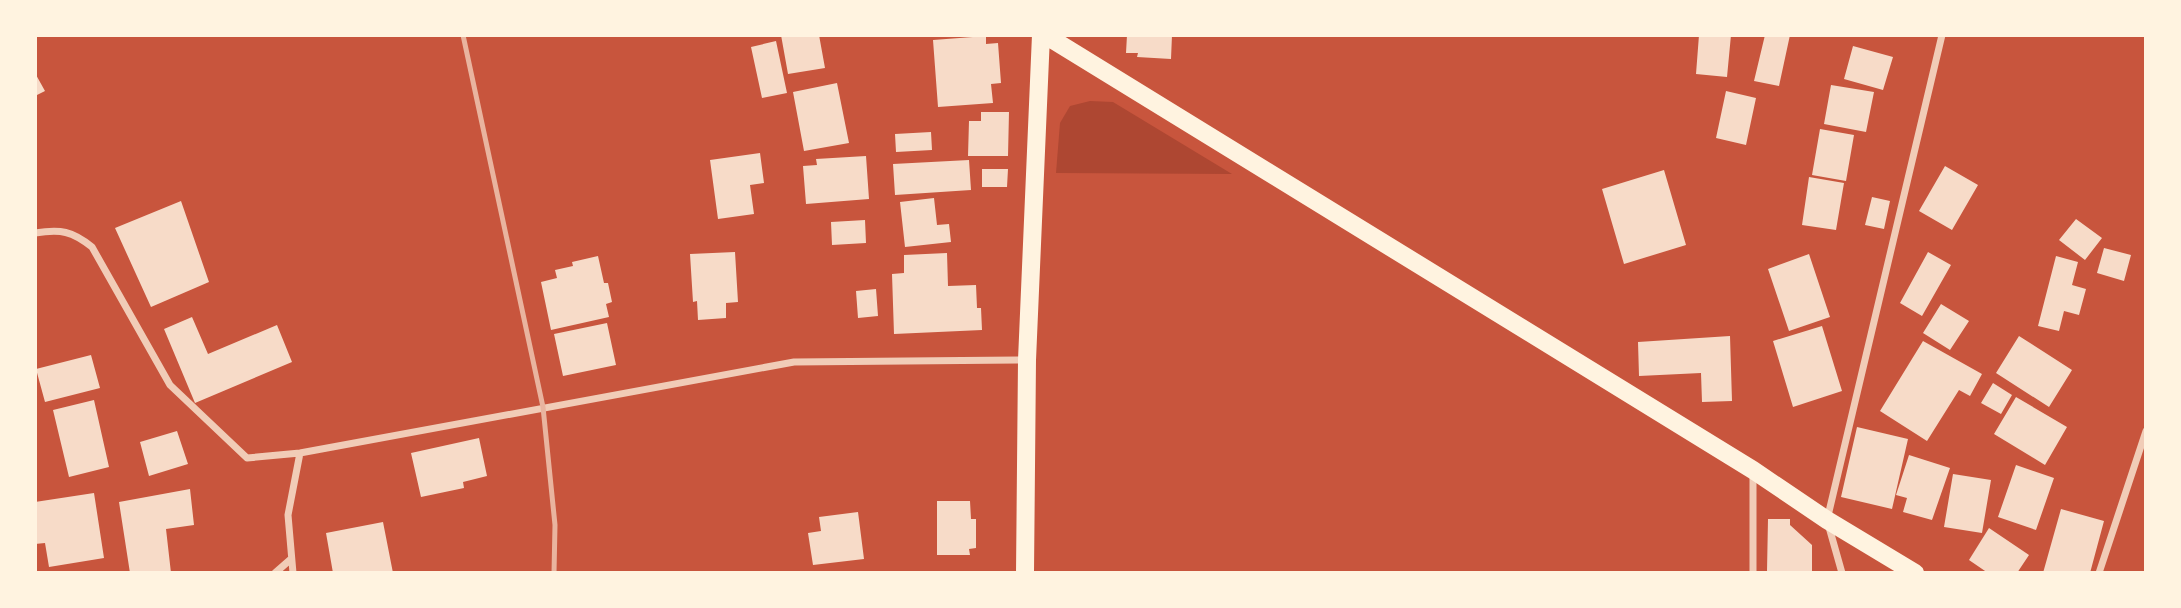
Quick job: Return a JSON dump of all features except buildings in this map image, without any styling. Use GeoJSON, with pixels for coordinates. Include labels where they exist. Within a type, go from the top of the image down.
{"type":"FeatureCollection","features":[{"type":"Feature","properties":{"kind":"main road"},"geometry":{"type":"LineString","coordinates":[[1025,573],[1027,359],[1043,35],[1753,470],[1827,520],[1914,573]]}},
{"type":"Feature","properties":{"kind":"street"},"geometry":{"type":"LineString","coordinates":[[1842,573],[1827,520],[1942,35]]}},
{"type":"Feature","properties":{"kind":"street"},"geometry":{"type":"LineString","coordinates":[[35,233],[52,230],[76,234],[92,247],[170,385],[247,458],[300,453],[794,362],[1027,359]]}},
{"type":"Feature","properties":{"kind":"street"},"geometry":{"type":"LineString","coordinates":[[2099,573],[2146,431]]}},
{"type":"Feature","properties":{"kind":"street"},"geometry":{"type":"LineString","coordinates":[[293,573],[288,515],[300,453]]}},
{"type":"Feature","properties":{"kind":"street"},"geometry":{"type":"LineString","coordinates":[[1753,470],[1753,573]]}},
{"type":"Feature","properties":{"kind":"street"},"geometry":{"type":"LineString","coordinates":[[275,573],[291,559]]}},
{"type":"Feature","properties":{"kind":"shaded area"},"geometry":{"type":"Polygon","coordinates":[[[1090,101],[1113,102],[1232,174],[1056,173],[1060,123],[1070,106],[1090,101]]]}},
{"type":"Feature","properties":{"kind":"railway"},"geometry":{"type":"LineString","coordinates":[[463,35],[543,407],[555,525],[554,573]]}}]}
